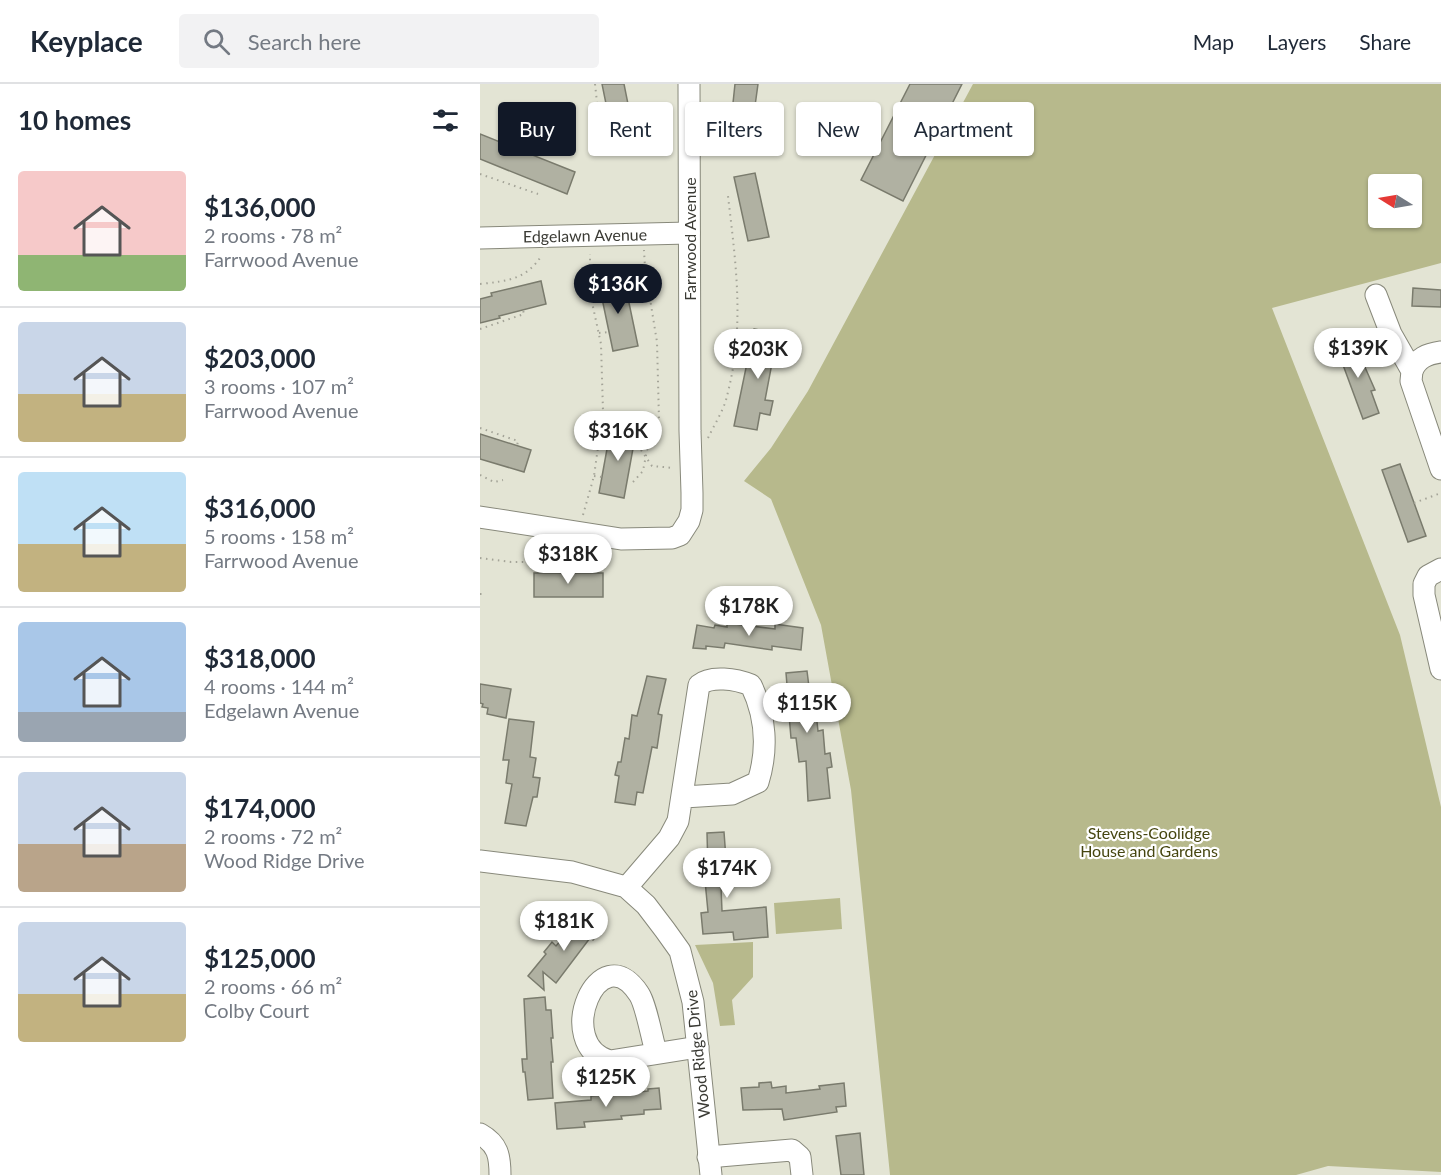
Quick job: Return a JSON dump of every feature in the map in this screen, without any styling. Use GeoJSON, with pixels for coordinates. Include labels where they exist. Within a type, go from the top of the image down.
{"type":"FeatureCollection","features":[{"type":"Feature","properties":{"kind":"street","name":"Farrwood Avenue"},"geometry":{"type":"LineString","coordinates":[[580,532],[621,539],[672,538],[680,535],[692,510],[689,84]]}},
{"type":"Feature","properties":{"kind":"street","name":"Edgelawn Avenue"},"geometry":{"type":"LineString","coordinates":[[480,238],[689,233]]}},
{"type":"Feature","properties":{"kind":"street"},"geometry":{"type":"LineString","coordinates":[[1377,295],[1391,334],[1412,371]]}},
{"type":"Feature","properties":{"kind":"street"},"geometry":{"type":"LineString","coordinates":[[1441,352],[1422,357],[1412,371],[1411,381],[1441,469]]}},
{"type":"Feature","properties":{"kind":"street"},"geometry":{"type":"LineString","coordinates":[[480,517],[580,532]]}},
{"type":"Feature","properties":{"kind":"street"},"geometry":{"type":"LineString","coordinates":[[1441,569],[1428,576],[1424,590],[1441,669]]}},
{"type":"Feature","properties":{"kind":"street"},"geometry":{"type":"LineString","coordinates":[[627,887],[669,838],[678,821],[684,797],[699,685],[712,679],[751,685],[760,709],[765,748],[758,782],[732,794],[684,797]]}},
{"type":"Feature","properties":{"kind":"street","name":"Wood Ridge Drive"},"geometry":{"type":"LineString","coordinates":[[480,861],[572,872],[627,887],[646,905],[680,951],[693,1002],[710,1166]]}},
{"type":"Feature","properties":{"kind":"street"},"geometry":{"type":"LineString","coordinates":[[656,1052],[698,1047]]}},
{"type":"Feature","properties":{"kind":"street"},"geometry":{"type":"LineString","coordinates":[[480,1134],[496,1147],[500,1175]]}},
{"type":"Feature","properties":{"kind":"street"},"geometry":{"type":"LineString","coordinates":[[710,1166],[792,1150],[800,1157],[802,1175]]}},
{"type":"Feature","properties":{"kind":"path"},"geometry":{"type":"LineString","coordinates":[[595,84],[595,102]]}},
{"type":"Feature","properties":{"kind":"path"},"geometry":{"type":"LineString","coordinates":[[480,174],[538,194]]}},
{"type":"Feature","properties":{"kind":"path"},"geometry":{"type":"LineString","coordinates":[[705,443],[727,398],[737,340],[738,280],[728,196]]}},
{"type":"Feature","properties":{"kind":"path"},"geometry":{"type":"LineString","coordinates":[[644,234],[645,268],[657,342],[658,420],[654,441],[642,449],[652,466]]}},
{"type":"Feature","properties":{"kind":"path"},"geometry":{"type":"LineString","coordinates":[[580,532],[583,509],[594,476],[603,388],[599,333],[592,301],[591,235]]}},
{"type":"Feature","properties":{"kind":"path"},"geometry":{"type":"LineString","coordinates":[[480,284],[514,280],[525,273],[546,248],[546,236]]}},
{"type":"Feature","properties":{"kind":"path"},"geometry":{"type":"LineString","coordinates":[[592,301],[603,299]]}},
{"type":"Feature","properties":{"kind":"path"},"geometry":{"type":"LineString","coordinates":[[480,329],[524,314],[523,310]]}},
{"type":"Feature","properties":{"kind":"path"},"geometry":{"type":"LineString","coordinates":[[599,333],[609,332]]}},
{"type":"Feature","properties":{"kind":"path"},"geometry":{"type":"LineString","coordinates":[[734,360],[742,352],[737,340]]}},
{"type":"Feature","properties":{"kind":"path"},"geometry":{"type":"LineString","coordinates":[[480,428],[518,441],[517,446]]}},
{"type":"Feature","properties":{"kind":"path"},"geometry":{"type":"LineString","coordinates":[[484,435],[486,430]]}},
{"type":"Feature","properties":{"kind":"path"},"geometry":{"type":"LineString","coordinates":[[599,443],[608,445]]}},
{"type":"Feature","properties":{"kind":"path"},"geometry":{"type":"LineString","coordinates":[[643,471],[648,445]]}},
{"type":"Feature","properties":{"kind":"path"},"geometry":{"type":"LineString","coordinates":[[633,482],[643,471],[652,466],[691,470]]}},
{"type":"Feature","properties":{"kind":"path"},"geometry":{"type":"LineString","coordinates":[[480,475],[494,482],[503,480]]}},
{"type":"Feature","properties":{"kind":"path"},"geometry":{"type":"LineString","coordinates":[[594,476],[602,477]]}},
{"type":"Feature","properties":{"kind":"path"},"geometry":{"type":"LineString","coordinates":[[1414,503],[1441,493]]}},
{"type":"Feature","properties":{"kind":"path"},"geometry":{"type":"LineString","coordinates":[[480,558],[511,562],[579,562],[584,565]]}},
{"type":"Feature","properties":{"kind":"green space","name":"Stevens-Coolidge House and Gardens"},"geometry":{"type":"Polygon","coordinates":[[[973,84],[1441,84],[1441,263],[1272,308],[1400,635],[1441,807],[1441,1172],[1328,1166],[1296,1175],[890,1175],[851,790],[821,625],[771,499],[744,481],[771,448],[808,391],[934,156],[1034,156],[1034,102],[963,102],[973,84]]]}},
{"type":"Feature","properties":{"kind":"green space"},"geometry":{"type":"Polygon","coordinates":[[[840,898],[842,929],[776,934],[774,903],[840,898]]]}},
{"type":"Feature","properties":{"kind":"green space"},"geometry":{"type":"Polygon","coordinates":[[[753,942],[753,977],[732,1000],[735,1025],[720,1026],[713,983],[695,945],[753,942]]]}},
{"type":"Feature","properties":{"kind":"shaded area"},"geometry":{"type":"Polygon","coordinates":[[[758,854],[760,883],[734,886],[733,871],[746,870],[746,856],[758,854]]]}},
{"type":"Feature","properties":{"kind":"building"},"geometry":{"type":"Polygon","coordinates":[[[602,84],[624,84],[628,102],[606,102],[602,84]]]}},
{"type":"Feature","properties":{"kind":"building"},"geometry":{"type":"Polygon","coordinates":[[[735,84],[758,84],[756,102],[733,102],[735,84]]]}},
{"type":"Feature","properties":{"kind":"building"},"geometry":{"type":"Polygon","coordinates":[[[910,84],[962,84],[953,102],[901,102],[910,84]]]}},
{"type":"Feature","properties":{"kind":"building"},"geometry":{"type":"Polygon","coordinates":[[[893,117],[893,156],[926,156],[903,201],[861,180],[873,156],[881,156],[881,141],[893,117]]]}},
{"type":"Feature","properties":{"kind":"building"},"geometry":{"type":"Polygon","coordinates":[[[480,134],[498,141],[498,156],[535,156],[575,172],[567,194],[480,159],[480,134]]]}},
{"type":"Feature","properties":{"kind":"building"},"geometry":{"type":"Polygon","coordinates":[[[755,173],[769,237],[748,241],[734,177],[755,173]]]}},
{"type":"Feature","properties":{"kind":"building"},"geometry":{"type":"Polygon","coordinates":[[[624,279],[638,346],[613,351],[599,284],[624,279]]]}},
{"type":"Feature","properties":{"kind":"building"},"geometry":{"type":"Polygon","coordinates":[[[541,281],[546,304],[480,323],[480,299],[492,296],[491,293],[541,281]]]}},
{"type":"Feature","properties":{"kind":"building"},"geometry":{"type":"Polygon","coordinates":[[[1413,288],[1441,290],[1441,307],[1412,306],[1413,288]]]}},
{"type":"Feature","properties":{"kind":"building"},"geometry":{"type":"Polygon","coordinates":[[[754,329],[777,333],[774,352],[785,354],[783,365],[772,363],[765,400],[773,401],[770,415],[760,413],[757,430],[734,426],[754,329]]]}},
{"type":"Feature","properties":{"kind":"building"},"geometry":{"type":"Polygon","coordinates":[[[1353,340],[1375,390],[1371,391],[1379,413],[1363,419],[1336,346],[1353,340]]]}},
{"type":"Feature","properties":{"kind":"building"},"geometry":{"type":"Polygon","coordinates":[[[611,427],[636,432],[624,498],[599,493],[611,427]]]}},
{"type":"Feature","properties":{"kind":"building"},"geometry":{"type":"Polygon","coordinates":[[[480,434],[531,450],[524,472],[480,459],[480,434]]]}},
{"type":"Feature","properties":{"kind":"building"},"geometry":{"type":"Polygon","coordinates":[[[1400,464],[1426,536],[1408,542],[1382,470],[1400,464]]]}},
{"type":"Feature","properties":{"kind":"building"},"geometry":{"type":"Polygon","coordinates":[[[534,573],[603,573],[603,597],[534,597],[534,573]]]}},
{"type":"Feature","properties":{"kind":"building"},"geometry":{"type":"Polygon","coordinates":[[[727,623],[775,629],[775,624],[803,628],[801,650],[772,646],[772,650],[725,643],[724,648],[706,646],[706,649],[693,648],[697,625],[714,628],[715,625],[727,627],[727,623]]]}},
{"type":"Feature","properties":{"kind":"building"},"geometry":{"type":"Polygon","coordinates":[[[807,671],[811,703],[815,703],[818,731],[823,730],[825,754],[830,753],[832,767],[827,768],[830,798],[808,801],[806,761],[799,762],[796,738],[791,738],[789,715],[785,715],[781,685],[787,685],[786,673],[807,671]]]}},
{"type":"Feature","properties":{"kind":"building"},"geometry":{"type":"Polygon","coordinates":[[[647,676],[666,679],[658,714],[662,715],[657,748],[652,747],[643,793],[637,792],[635,805],[615,802],[619,776],[615,775],[618,762],[621,762],[625,738],[629,739],[632,715],[637,716],[647,676]]]}},
{"type":"Feature","properties":{"kind":"building"},"geometry":{"type":"Polygon","coordinates":[[[480,684],[511,689],[506,718],[487,714],[488,708],[482,707],[483,704],[480,703],[480,684]]]}},
{"type":"Feature","properties":{"kind":"building"},"geometry":{"type":"Polygon","coordinates":[[[509,719],[534,722],[530,757],[536,758],[533,777],[540,778],[537,797],[533,797],[526,826],[505,823],[512,784],[506,783],[509,760],[503,760],[509,719]]]}},
{"type":"Feature","properties":{"kind":"building"},"geometry":{"type":"Polygon","coordinates":[[[724,832],[728,886],[721,887],[722,911],[766,907],[768,937],[734,940],[733,932],[703,934],[701,913],[708,912],[704,870],[708,870],[707,833],[724,832]]]}},
{"type":"Feature","properties":{"kind":"building"},"geometry":{"type":"Polygon","coordinates":[[[585,916],[601,930],[593,940],[590,938],[556,983],[543,972],[544,990],[528,976],[546,954],[544,952],[552,942],[556,946],[585,916]]]}},
{"type":"Feature","properties":{"kind":"building"},"geometry":{"type":"Polygon","coordinates":[[[545,997],[546,1010],[551,1010],[553,1098],[528,1100],[522,1059],[527,1059],[524,999],[545,997]]]}},
{"type":"Feature","properties":{"kind":"building"},"geometry":{"type":"Polygon","coordinates":[[[771,1082],[772,1088],[786,1086],[786,1093],[820,1089],[819,1086],[844,1083],[846,1106],[836,1107],[837,1112],[784,1120],[782,1109],[743,1110],[741,1088],[759,1087],[759,1083],[771,1082]]]}},
{"type":"Feature","properties":{"kind":"building"},"geometry":{"type":"Polygon","coordinates":[[[659,1088],[661,1109],[644,1110],[644,1114],[621,1116],[622,1119],[584,1122],[585,1127],[557,1129],[555,1103],[591,1100],[591,1096],[659,1088]]]}},
{"type":"Feature","properties":{"kind":"building"},"geometry":{"type":"Polygon","coordinates":[[[860,1133],[864,1175],[841,1175],[836,1136],[860,1133]]]}}]}
